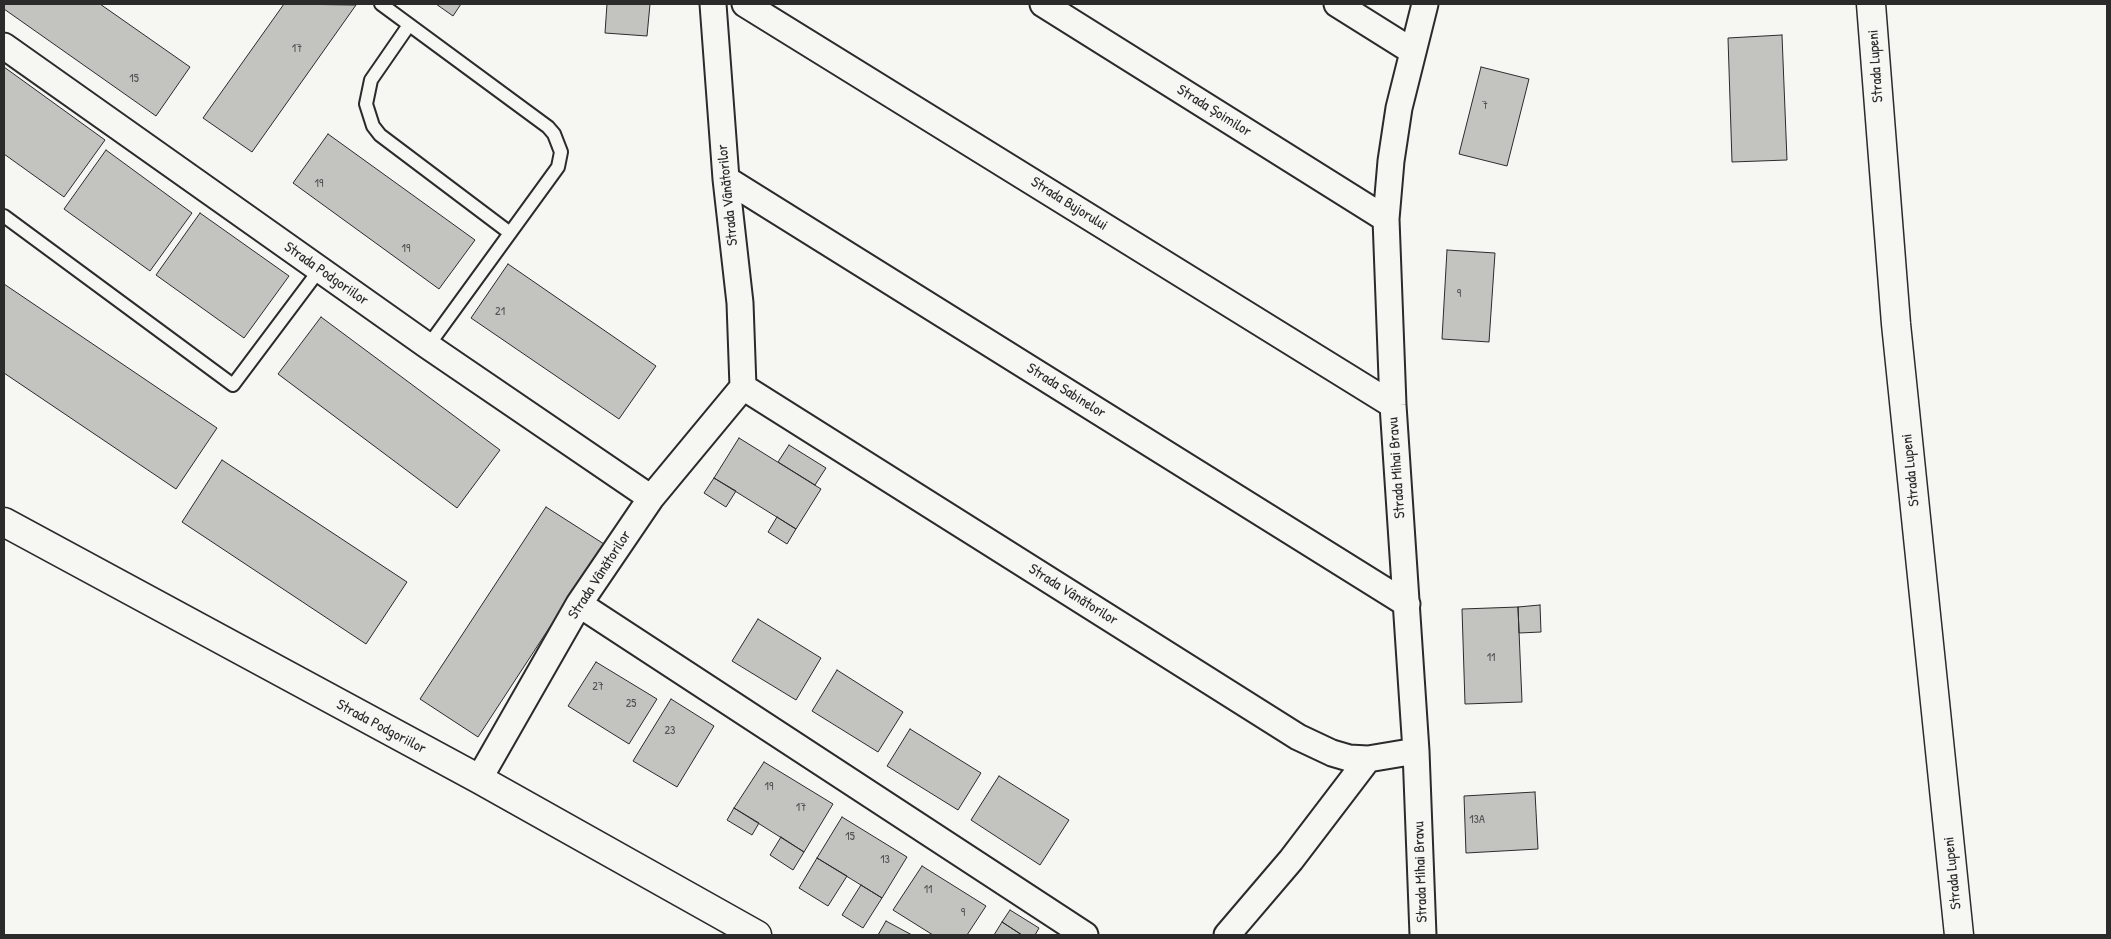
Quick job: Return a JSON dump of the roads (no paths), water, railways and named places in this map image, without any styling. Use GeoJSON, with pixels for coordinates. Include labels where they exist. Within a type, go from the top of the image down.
{"type":"FeatureCollection","features":[{"type":"Feature","properties":{"kind":"main road","name":"Strada Lupeni"},"geometry":{"type":"LineString","coordinates":[[1871,4],[1896,324],[1959,935]]}},
{"type":"Feature","properties":{"kind":"main road","name":"Strada Podgoriilor"},"geometry":{"type":"LineString","coordinates":[[4,522],[479,779],[757,935]]}},
{"type":"Feature","properties":{"kind":"street","name":"Strada Vânătorilor"},"geometry":{"type":"LineString","coordinates":[[479,779],[580,604],[651,498],[743,386],[740,303],[726,179],[713,4]]}},
{"type":"Feature","properties":{"kind":"street","name":"Strada Bujorului"},"geometry":{"type":"LineString","coordinates":[[745,4],[1393,405]]}},
{"type":"Feature","properties":{"kind":"street","name":"Strada Șoimilor"},"geometry":{"type":"LineString","coordinates":[[1043,4],[1386,219]]}},
{"type":"Feature","properties":{"kind":"street"},"geometry":{"type":"LineString","coordinates":[[1337,4],[1412,51]]}},
{"type":"Feature","properties":{"kind":"street","name":"Strada Mihai Bravu"},"geometry":{"type":"LineString","coordinates":[[1423,935],[1416,751],[1393,405],[1386,219],[1392,152],[1399,108],[1425,4]]}},
{"type":"Feature","properties":{"kind":"street","name":"Strada Podgoriilor"},"geometry":{"type":"LineString","coordinates":[[4,46],[428,346],[651,498]]}},
{"type":"Feature","properties":{"kind":"street","name":"Strada Sabinelor"},"geometry":{"type":"LineString","coordinates":[[726,179],[1407,604]]}},
{"type":"Feature","properties":{"kind":"street","name":"Strada Vânătorilor"},"geometry":{"type":"LineString","coordinates":[[743,386],[1298,737],[1332,753],[1368,759],[1416,751]]}},
{"type":"Feature","properties":{"kind":"street"},"geometry":{"type":"LineString","coordinates":[[580,604],[1085,935]]}},
{"type":"Feature","properties":{"kind":"street"},"geometry":{"type":"LineString","coordinates":[[1227,935],[1292,860],[1368,759]]}},
{"type":"Feature","properties":{"kind":"lane"},"geometry":{"type":"LineString","coordinates":[[381,4],[548,127],[559,143],[561,152],[558,167],[428,346]]}},
{"type":"Feature","properties":{"kind":"lane"},"geometry":{"type":"LineString","coordinates":[[409,25],[371,80],[366,104],[373,126],[380,135],[510,233]]}},
{"type":"Feature","properties":{"kind":"lane"},"geometry":{"type":"LineString","coordinates":[[4,216],[233,385],[320,269]]}}]}
